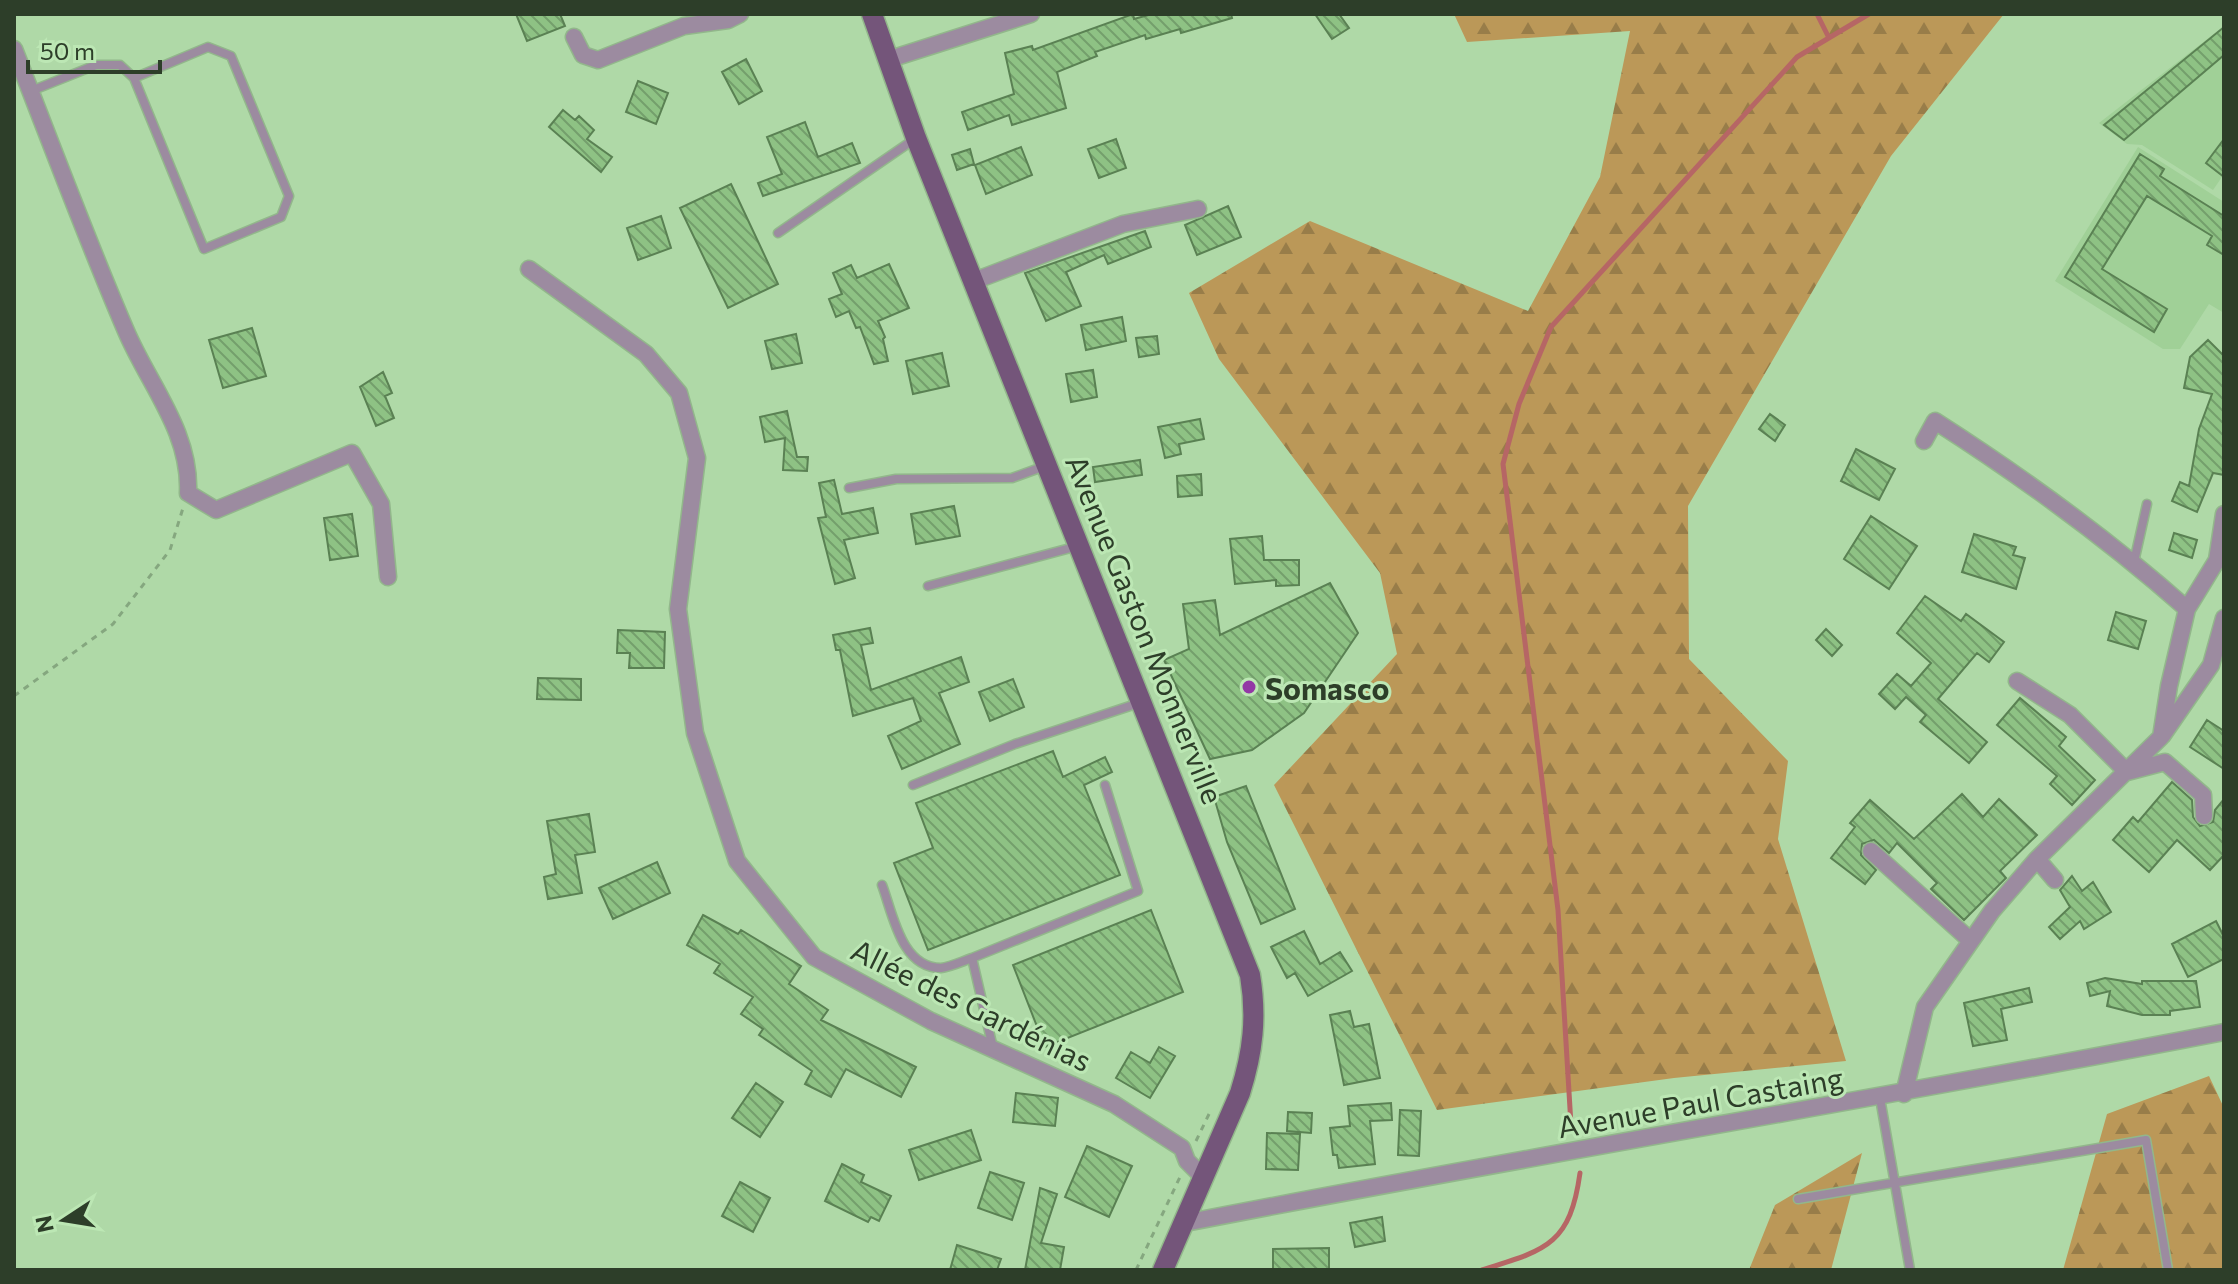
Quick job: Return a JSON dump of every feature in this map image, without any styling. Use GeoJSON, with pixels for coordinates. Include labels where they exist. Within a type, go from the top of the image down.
{"type":"FeatureCollection","features":[{"type":"Feature","properties":{"kind":"main road","name":"Avenue Gaston Monnerville"},"geometry":{"type":"LineString","coordinates":[[872,14],[916,138],[1244,951],[1254,1000],[1255,1025],[1249,1066],[1163,1270]]}},
{"type":"Feature","properties":{"kind":"street"},"geometry":{"type":"LineString","coordinates":[[574,37],[583,55],[598,60],[684,26],[728,20],[740,14]]}},
{"type":"Feature","properties":{"kind":"street"},"geometry":{"type":"LineString","coordinates":[[887,60],[1031,14]]}},
{"type":"Feature","properties":{"kind":"street"},"geometry":{"type":"LineString","coordinates":[[14,49],[128,335],[176,426],[189,465],[188,493],[216,510],[352,453],[381,504],[388,577]]}},
{"type":"Feature","properties":{"kind":"street"},"geometry":{"type":"LineString","coordinates":[[974,281],[1112,227],[1198,209]]}},
{"type":"Feature","properties":{"kind":"street","name":"Allée des Gardénias"},"geometry":{"type":"LineString","coordinates":[[529,269],[646,354],[679,393],[697,458],[678,609],[695,733],[737,861],[814,957],[931,1021],[1081,1088],[1147,1122],[1182,1148],[1187,1161],[1204,1178]]}},
{"type":"Feature","properties":{"kind":"street"},"geometry":{"type":"LineString","coordinates":[[1924,441],[1935,421],[1996,460],[2134,562],[2187,609]]}},
{"type":"Feature","properties":{"kind":"street"},"geometry":{"type":"LineString","coordinates":[[2161,737],[2187,609],[2220,565],[2224,514]]}},
{"type":"Feature","properties":{"kind":"street"},"geometry":{"type":"LineString","coordinates":[[1904,1094],[1925,1007],[1971,941],[2037,859],[2161,737],[2211,665],[2224,618]]}},
{"type":"Feature","properties":{"kind":"street"},"geometry":{"type":"LineString","coordinates":[[2017,681],[2070,715],[2127,772]]}},
{"type":"Feature","properties":{"kind":"street"},"geometry":{"type":"LineString","coordinates":[[2127,772],[2165,762],[2203,795],[2204,816]]}},
{"type":"Feature","properties":{"kind":"street"},"geometry":{"type":"LineString","coordinates":[[1871,851],[1971,941]]}},
{"type":"Feature","properties":{"kind":"street"},"geometry":{"type":"LineString","coordinates":[[2037,859],[2055,880]]}},
{"type":"Feature","properties":{"kind":"street","name":"Avenue Paul Castaing"},"geometry":{"type":"LineString","coordinates":[[1185,1223],[1409,1179],[1904,1094],[2224,1032]]}},
{"type":"Feature","properties":{"kind":"lane"},"geometry":{"type":"LineString","coordinates":[[31,91],[96,65],[120,65],[134,78],[204,249],[281,217],[289,196],[231,56],[208,47],[134,78]]}},
{"type":"Feature","properties":{"kind":"lane"},"geometry":{"type":"LineString","coordinates":[[778,233],[916,138]]}},
{"type":"Feature","properties":{"kind":"lane"},"geometry":{"type":"LineString","coordinates":[[849,488],[909,478],[1012,478],[1048,465]]}},
{"type":"Feature","properties":{"kind":"lane"},"geometry":{"type":"LineString","coordinates":[[2134,562],[2147,504]]}},
{"type":"Feature","properties":{"kind":"lane"},"geometry":{"type":"LineString","coordinates":[[928,586],[1080,545]]}},
{"type":"Feature","properties":{"kind":"lane"},"geometry":{"type":"LineString","coordinates":[[913,785],[1015,744],[1143,702]]}},
{"type":"Feature","properties":{"kind":"lane"},"geometry":{"type":"LineString","coordinates":[[882,885],[905,945],[916,960],[941,968],[1138,891],[1105,785]]}},
{"type":"Feature","properties":{"kind":"lane"},"geometry":{"type":"LineString","coordinates":[[972,958],[993,1050]]}},
{"type":"Feature","properties":{"kind":"lane"},"geometry":{"type":"LineString","coordinates":[[1880,1098],[1910,1270]]}},
{"type":"Feature","properties":{"kind":"lane"},"geometry":{"type":"LineString","coordinates":[[1798,1199],[2146,1140],[2168,1270]]}},
{"type":"Feature","properties":{"kind":"path"},"geometry":{"type":"LineString","coordinates":[[14,696],[113,624],[140,594],[170,550],[188,493]]}},
{"type":"Feature","properties":{"kind":"shaded area"},"geometry":{"type":"Polygon","coordinates":[[[2224,26],[2224,174],[2213,190],[2142,145],[2127,144],[2099,123],[2224,26]]]}},
{"type":"Feature","properties":{"kind":"shaded area"},"geometry":{"type":"Polygon","coordinates":[[[2138,147],[2224,202],[2224,313],[2209,304],[2180,349],[2163,349],[2055,281],[2138,147]]]}},
{"type":"Feature","properties":{"kind":"green space"},"geometry":{"type":"Polygon","coordinates":[[[1454,14],[2004,14],[1891,156],[1688,506],[1689,659],[1788,761],[1778,839],[1846,1061],[1674,1078],[1437,1110],[1274,785],[1397,654],[1380,573],[1219,359],[1189,293],[1310,221],[1528,311],[1600,177],[1630,31],[1467,42],[1454,14]]]}},
{"type":"Feature","properties":{"kind":"green space"},"geometry":{"type":"Polygon","coordinates":[[[2209,1076],[2224,1108],[2224,1270],[2063,1270],[2107,1114],[2209,1076]]]}},
{"type":"Feature","properties":{"kind":"green space"},"geometry":{"type":"Polygon","coordinates":[[[1862,1153],[1831,1270],[1749,1270],[1775,1205],[1862,1153]]]}},
{"type":"Feature","properties":{"kind":"building"},"geometry":{"type":"Polygon","coordinates":[[[516,14],[560,14],[565,26],[527,41],[516,14]]]}},
{"type":"Feature","properties":{"kind":"building"},"geometry":{"type":"Polygon","coordinates":[[[1133,14],[1134,19],[1152,14],[1231,14],[1232,18],[1181,33],[1180,29],[1146,39],[1145,35],[1095,52],[1097,56],[1057,72],[1066,108],[1012,125],[1009,115],[968,130],[962,112],[1014,94],[1005,53],[1032,46],[1033,50],[1133,14]]]}},
{"type":"Feature","properties":{"kind":"building"},"geometry":{"type":"Polygon","coordinates":[[[1315,14],[1339,14],[1349,28],[1332,39],[1315,14]]]}},
{"type":"Feature","properties":{"kind":"building"},"geometry":{"type":"Polygon","coordinates":[[[2224,27],[2224,55],[2124,140],[2104,125],[2224,27]]]}},
{"type":"Feature","properties":{"kind":"building"},"geometry":{"type":"Polygon","coordinates":[[[746,59],[762,91],[739,104],[722,72],[746,59]]]}},
{"type":"Feature","properties":{"kind":"building"},"geometry":{"type":"Polygon","coordinates":[[[638,81],[668,93],[656,124],[626,112],[638,81]]]}},
{"type":"Feature","properties":{"kind":"building"},"geometry":{"type":"Polygon","coordinates":[[[563,110],[575,120],[579,116],[594,130],[587,139],[612,157],[601,172],[549,127],[563,110]]]}},
{"type":"Feature","properties":{"kind":"building"},"geometry":{"type":"Polygon","coordinates":[[[805,122],[818,157],[852,143],[860,163],[763,196],[758,183],[782,174],[767,137],[805,122]]]}},
{"type":"Feature","properties":{"kind":"building"},"geometry":{"type":"Polygon","coordinates":[[[1116,139],[1126,168],[1099,178],[1088,149],[1116,139]]]}},
{"type":"Feature","properties":{"kind":"building"},"geometry":{"type":"Polygon","coordinates":[[[2224,139],[2224,177],[2206,163],[2224,139]]]}},
{"type":"Feature","properties":{"kind":"building"},"geometry":{"type":"Polygon","coordinates":[[[1021,147],[1032,175],[986,194],[975,165],[1021,147]]]}},
{"type":"Feature","properties":{"kind":"building"},"geometry":{"type":"Polygon","coordinates":[[[970,149],[974,164],[957,170],[952,155],[970,149]]]}},
{"type":"Feature","properties":{"kind":"building"},"geometry":{"type":"Polygon","coordinates":[[[2140,154],[2164,169],[2160,176],[2224,216],[2224,255],[2207,245],[2212,236],[2147,196],[2102,269],[2167,309],[2154,332],[2065,277],[2140,154]]]}},
{"type":"Feature","properties":{"kind":"building"},"geometry":{"type":"Polygon","coordinates":[[[731,184],[778,284],[728,308],[680,208],[731,184]]]}},
{"type":"Feature","properties":{"kind":"building"},"geometry":{"type":"Polygon","coordinates":[[[1228,206],[1241,237],[1197,255],[1185,225],[1228,206]]]}},
{"type":"Feature","properties":{"kind":"building"},"geometry":{"type":"Polygon","coordinates":[[[661,216],[671,248],[638,260],[627,228],[661,216]]]}},
{"type":"Feature","properties":{"kind":"building"},"geometry":{"type":"Polygon","coordinates":[[[1145,231],[1151,247],[1108,264],[1104,255],[1066,272],[1081,306],[1046,321],[1025,273],[1145,231]]]}},
{"type":"Feature","properties":{"kind":"building"},"geometry":{"type":"Polygon","coordinates":[[[889,264],[909,308],[878,321],[885,337],[888,361],[874,364],[860,327],[856,328],[849,311],[836,317],[829,299],[842,294],[833,273],[851,265],[857,278],[889,264]]]}},
{"type":"Feature","properties":{"kind":"building"},"geometry":{"type":"Polygon","coordinates":[[[1122,317],[1126,341],[1086,350],[1081,325],[1122,317]]]}},
{"type":"Feature","properties":{"kind":"building"},"geometry":{"type":"Polygon","coordinates":[[[252,328],[266,376],[223,388],[209,340],[252,328]]]}},
{"type":"Feature","properties":{"kind":"building"},"geometry":{"type":"Polygon","coordinates":[[[796,334],[802,363],[772,369],[765,341],[796,334]]]}},
{"type":"Feature","properties":{"kind":"building"},"geometry":{"type":"Polygon","coordinates":[[[1157,336],[1159,354],[1139,357],[1136,338],[1157,336]]]}},
{"type":"Feature","properties":{"kind":"building"},"geometry":{"type":"Polygon","coordinates":[[[2208,340],[2224,356],[2224,475],[2213,473],[2197,512],[2172,501],[2180,482],[2189,486],[2199,429],[2212,394],[2184,388],[2190,357],[2208,340]]]}},
{"type":"Feature","properties":{"kind":"building"},"geometry":{"type":"Polygon","coordinates":[[[942,353],[949,386],[913,394],[906,361],[942,353]]]}},
{"type":"Feature","properties":{"kind":"building"},"geometry":{"type":"Polygon","coordinates":[[[1093,370],[1097,397],[1071,402],[1066,374],[1093,370]]]}},
{"type":"Feature","properties":{"kind":"building"},"geometry":{"type":"Polygon","coordinates":[[[383,372],[392,393],[385,396],[394,418],[376,426],[360,387],[383,372]]]}},
{"type":"Feature","properties":{"kind":"building"},"geometry":{"type":"Polygon","coordinates":[[[787,411],[797,457],[808,457],[807,471],[783,470],[785,438],[765,442],[760,417],[787,411]]]}},
{"type":"Feature","properties":{"kind":"building"},"geometry":{"type":"Polygon","coordinates":[[[1770,414],[1785,425],[1775,441],[1759,429],[1770,414]]]}},
{"type":"Feature","properties":{"kind":"building"},"geometry":{"type":"Polygon","coordinates":[[[1200,419],[1204,439],[1179,444],[1181,454],[1165,458],[1158,427],[1200,419]]]}},
{"type":"Feature","properties":{"kind":"building"},"geometry":{"type":"Polygon","coordinates":[[[1856,449],[1895,469],[1879,500],[1841,481],[1856,449]]]}},
{"type":"Feature","properties":{"kind":"building"},"geometry":{"type":"Polygon","coordinates":[[[1140,460],[1142,475],[1095,482],[1093,467],[1140,460]]]}},
{"type":"Feature","properties":{"kind":"building"},"geometry":{"type":"Polygon","coordinates":[[[1201,474],[1202,495],[1178,497],[1177,476],[1201,474]]]}},
{"type":"Feature","properties":{"kind":"building"},"geometry":{"type":"Polygon","coordinates":[[[834,480],[842,514],[873,508],[878,533],[844,540],[855,578],[835,584],[818,518],[826,517],[819,483],[834,480]]]}},
{"type":"Feature","properties":{"kind":"building"},"geometry":{"type":"Polygon","coordinates":[[[954,506],[960,536],[916,544],[911,514],[954,506]]]}},
{"type":"Feature","properties":{"kind":"building"},"geometry":{"type":"Polygon","coordinates":[[[352,514],[358,556],[330,560],[324,518],[352,514]]]}},
{"type":"Feature","properties":{"kind":"building"},"geometry":{"type":"Polygon","coordinates":[[[1871,516],[1917,546],[1889,589],[1844,559],[1871,516]]]}},
{"type":"Feature","properties":{"kind":"building"},"geometry":{"type":"Polygon","coordinates":[[[2174,533],[2197,540],[2192,558],[2169,550],[2174,533]]]}},
{"type":"Feature","properties":{"kind":"building"},"geometry":{"type":"Polygon","coordinates":[[[1974,534],[2016,547],[2013,555],[2025,558],[2016,589],[1962,572],[1974,534]]]}},
{"type":"Feature","properties":{"kind":"building"},"geometry":{"type":"Polygon","coordinates":[[[1262,536],[1264,560],[1299,560],[1299,585],[1276,586],[1276,580],[1235,584],[1230,539],[1262,536]]]}},
{"type":"Feature","properties":{"kind":"building","name":"Somasco"},"geometry":{"type":"Polygon","coordinates":[[[1330,583],[1358,633],[1304,713],[1252,750],[1210,759],[1164,660],[1189,649],[1183,604],[1215,600],[1220,635],[1330,583]]]}},
{"type":"Feature","properties":{"kind":"building"},"geometry":{"type":"Polygon","coordinates":[[[1925,596],[1961,621],[1966,614],[2004,642],[1989,662],[1977,653],[1938,699],[1987,742],[1969,763],[1920,722],[1926,715],[1906,697],[1895,709],[1879,694],[1897,674],[1911,686],[1931,663],[1897,633],[1925,596]]]}},
{"type":"Feature","properties":{"kind":"building"},"geometry":{"type":"Polygon","coordinates":[[[2116,612],[2146,621],[2138,649],[2108,640],[2116,612]]]}},
{"type":"Feature","properties":{"kind":"building"},"geometry":{"type":"Polygon","coordinates":[[[870,628],[873,643],[861,645],[871,690],[961,657],[969,682],[939,693],[960,744],[902,769],[888,736],[921,721],[913,698],[853,716],[840,650],[836,650],[833,635],[870,628]]]}},
{"type":"Feature","properties":{"kind":"building"},"geometry":{"type":"Polygon","coordinates":[[[1826,629],[1842,645],[1832,656],[1816,640],[1826,629]]]}},
{"type":"Feature","properties":{"kind":"building"},"geometry":{"type":"Polygon","coordinates":[[[618,630],[665,632],[664,668],[629,668],[630,653],[617,653],[618,630]]]}},
{"type":"Feature","properties":{"kind":"building"},"geometry":{"type":"Polygon","coordinates":[[[538,678],[581,679],[581,700],[537,699],[538,678]]]}},
{"type":"Feature","properties":{"kind":"building"},"geometry":{"type":"Polygon","coordinates":[[[1013,679],[1024,707],[990,721],[979,692],[1013,679]]]}},
{"type":"Feature","properties":{"kind":"building"},"geometry":{"type":"Polygon","coordinates":[[[2020,698],[2066,737],[2059,746],[2095,780],[2072,805],[2050,784],[2057,776],[1997,725],[2020,698]]]}},
{"type":"Feature","properties":{"kind":"building"},"geometry":{"type":"Polygon","coordinates":[[[2207,720],[2224,731],[2224,769],[2190,747],[2207,720]]]}},
{"type":"Feature","properties":{"kind":"building"},"geometry":{"type":"Polygon","coordinates":[[[1053,751],[1063,777],[1105,757],[1112,772],[1084,785],[1120,875],[928,950],[894,863],[933,848],[916,803],[1053,751]]]}},
{"type":"Feature","properties":{"kind":"building"},"geometry":{"type":"Polygon","coordinates":[[[2172,782],[2192,800],[2193,817],[2200,826],[2213,822],[2215,810],[2224,799],[2224,855],[2210,870],[2177,840],[2149,872],[2113,840],[2133,817],[2138,822],[2172,782]]]}},
{"type":"Feature","properties":{"kind":"building"},"geometry":{"type":"Polygon","coordinates":[[[1246,786],[1295,909],[1261,924],[1227,842],[1214,797],[1246,786]]]}},
{"type":"Feature","properties":{"kind":"building"},"geometry":{"type":"Polygon","coordinates":[[[1962,794],[1983,817],[1999,799],[2037,835],[2000,871],[2006,878],[1964,920],[1931,889],[1937,883],[1897,843],[1889,853],[1874,840],[1862,844],[1861,855],[1876,870],[1865,884],[1831,858],[1855,827],[1850,823],[1870,800],[1914,839],[1962,794]]]}},
{"type":"Feature","properties":{"kind":"building"},"geometry":{"type":"Polygon","coordinates":[[[589,814],[595,852],[575,855],[582,893],[548,899],[544,877],[556,874],[547,821],[589,814]]]}},
{"type":"Feature","properties":{"kind":"building"},"geometry":{"type":"Polygon","coordinates":[[[657,862],[670,893],[613,919],[599,888],[657,862]]]}},
{"type":"Feature","properties":{"kind":"building"},"geometry":{"type":"Polygon","coordinates":[[[2072,876],[2082,891],[2093,882],[2111,912],[2084,929],[2080,921],[2060,939],[2049,927],[2070,907],[2060,890],[2072,876]]]}},
{"type":"Feature","properties":{"kind":"building"},"geometry":{"type":"Polygon","coordinates":[[[1151,910],[1183,992],[1045,1047],[1013,965],[1151,910]]]}},
{"type":"Feature","properties":{"kind":"building"},"geometry":{"type":"Polygon","coordinates":[[[703,915],[738,934],[741,930],[801,966],[789,984],[828,1010],[821,1020],[916,1067],[901,1097],[846,1069],[831,1097],[805,1084],[812,1071],[759,1035],[763,1029],[741,1014],[753,997],[714,973],[720,964],[687,945],[703,915]]]}},
{"type":"Feature","properties":{"kind":"building"},"geometry":{"type":"Polygon","coordinates":[[[2216,921],[2224,937],[2224,959],[2188,977],[2172,944],[2216,921]]]}},
{"type":"Feature","properties":{"kind":"building"},"geometry":{"type":"Polygon","coordinates":[[[1304,931],[1320,964],[1340,952],[1352,971],[1308,996],[1295,973],[1287,978],[1271,947],[1304,931]]]}},
{"type":"Feature","properties":{"kind":"building"},"geometry":{"type":"Polygon","coordinates":[[[2105,978],[2142,984],[2142,981],[2196,981],[2200,1007],[2170,1011],[2170,1015],[2142,1015],[2107,1006],[2110,991],[2090,996],[2087,983],[2105,978]]]}},
{"type":"Feature","properties":{"kind":"building"},"geometry":{"type":"Polygon","coordinates":[[[2029,988],[2032,1002],[2001,1009],[2007,1040],[1973,1046],[1964,1003],[2029,988]]]}},
{"type":"Feature","properties":{"kind":"building"},"geometry":{"type":"Polygon","coordinates":[[[1350,1011],[1354,1027],[1369,1024],[1380,1078],[1344,1085],[1330,1015],[1350,1011]]]}},
{"type":"Feature","properties":{"kind":"building"},"geometry":{"type":"Polygon","coordinates":[[[1159,1047],[1175,1056],[1150,1098],[1116,1078],[1131,1052],[1150,1063],[1159,1047]]]}},
{"type":"Feature","properties":{"kind":"building"},"geometry":{"type":"Polygon","coordinates":[[[756,1083],[783,1102],[760,1137],[732,1118],[756,1083]]]}},
{"type":"Feature","properties":{"kind":"building"},"geometry":{"type":"Polygon","coordinates":[[[1016,1093],[1058,1098],[1055,1126],[1013,1122],[1016,1093]]]}},
{"type":"Feature","properties":{"kind":"building"},"geometry":{"type":"Polygon","coordinates":[[[1391,1103],[1392,1120],[1370,1121],[1375,1164],[1339,1168],[1337,1155],[1333,1155],[1330,1128],[1350,1126],[1348,1106],[1391,1103]]]}},
{"type":"Feature","properties":{"kind":"building"},"geometry":{"type":"Polygon","coordinates":[[[1400,1110],[1421,1111],[1419,1156],[1398,1155],[1400,1110]]]}},
{"type":"Feature","properties":{"kind":"building"},"geometry":{"type":"Polygon","coordinates":[[[1288,1112],[1312,1113],[1311,1133],[1287,1131],[1288,1112]]]}},
{"type":"Feature","properties":{"kind":"building"},"geometry":{"type":"Polygon","coordinates":[[[971,1130],[981,1160],[919,1180],[909,1150],[971,1130]]]}},
{"type":"Feature","properties":{"kind":"building"},"geometry":{"type":"Polygon","coordinates":[[[1267,1133],[1300,1134],[1298,1170],[1266,1169],[1267,1133]]]}},
{"type":"Feature","properties":{"kind":"building"},"geometry":{"type":"Polygon","coordinates":[[[1087,1146],[1132,1166],[1109,1217],[1065,1197],[1087,1146]]]}},
{"type":"Feature","properties":{"kind":"building"},"geometry":{"type":"Polygon","coordinates":[[[842,1164],[864,1175],[861,1182],[891,1196],[879,1221],[871,1217],[868,1222],[825,1201],[842,1164]]]}},
{"type":"Feature","properties":{"kind":"building"},"geometry":{"type":"Polygon","coordinates":[[[990,1172],[1024,1183],[1012,1220],[978,1208],[990,1172]]]}},
{"type":"Feature","properties":{"kind":"building"},"geometry":{"type":"Polygon","coordinates":[[[740,1182],[770,1198],[753,1232],[722,1216],[740,1182]]]}},
{"type":"Feature","properties":{"kind":"building"},"geometry":{"type":"Polygon","coordinates":[[[1040,1188],[1057,1194],[1041,1243],[1064,1247],[1060,1270],[1025,1270],[1040,1188]]]}},
{"type":"Feature","properties":{"kind":"building"},"geometry":{"type":"Polygon","coordinates":[[[1382,1217],[1385,1241],[1355,1247],[1350,1223],[1382,1217]]]}},
{"type":"Feature","properties":{"kind":"building"},"geometry":{"type":"Polygon","coordinates":[[[957,1245],[1001,1259],[997,1270],[950,1270],[957,1245]]]}},
{"type":"Feature","properties":{"kind":"building"},"geometry":{"type":"Polygon","coordinates":[[[1329,1248],[1329,1270],[1273,1270],[1273,1249],[1329,1248]]]}},
{"type":"Feature","properties":{"kind":"waterway"},"geometry":{"type":"LineString","coordinates":[[1817,14],[1829,38]]}},
{"type":"Feature","properties":{"kind":"waterway"},"geometry":{"type":"LineString","coordinates":[[1571,1125],[1558,910],[1503,464],[1519,404],[1551,327],[1797,57],[1869,14]]}},
{"type":"Feature","properties":{"kind":"waterway"},"geometry":{"type":"LineString","coordinates":[[1482,1270],[1523,1257],[1551,1241],[1569,1216],[1580,1173]]}},
{"type":"Feature","properties":{"kind":"place","name":"Somasco"},"geometry":{"type":"Point","coordinates":[1249,687]}}]}
